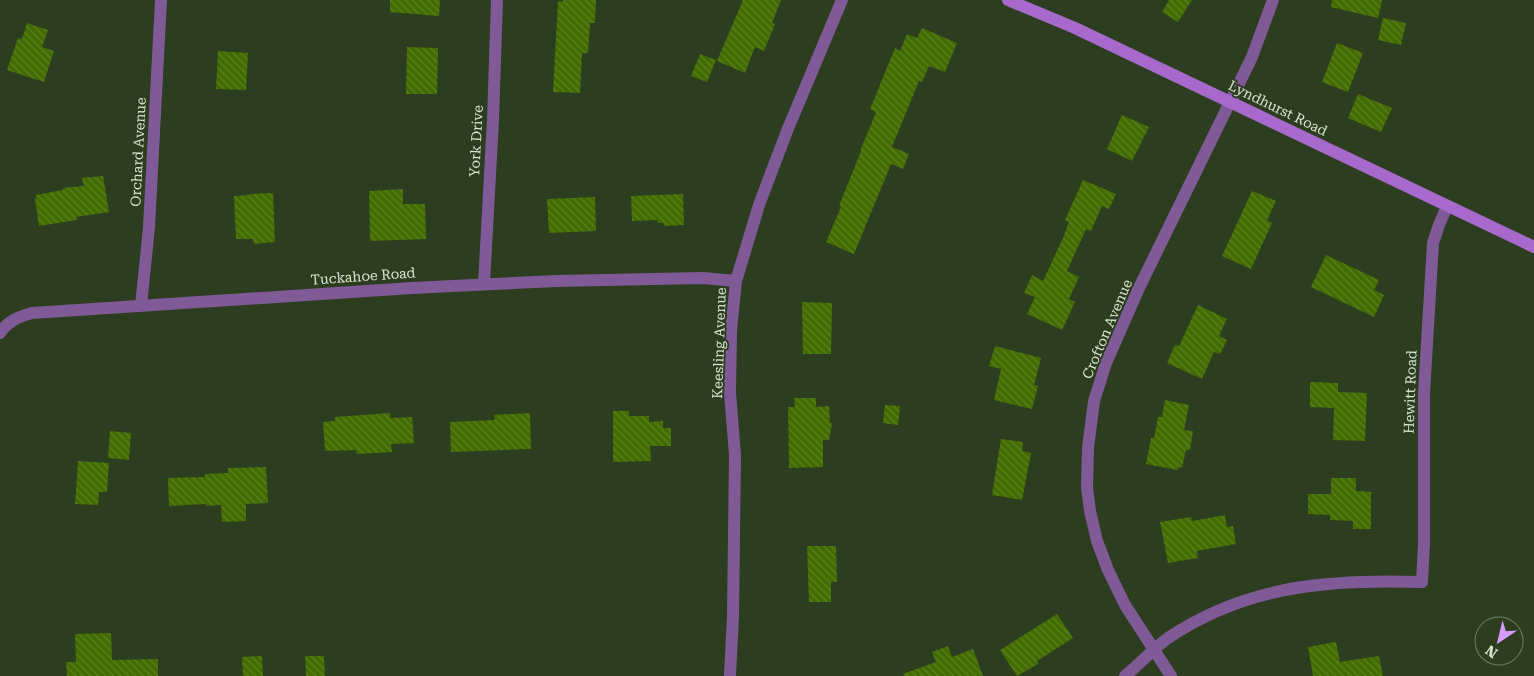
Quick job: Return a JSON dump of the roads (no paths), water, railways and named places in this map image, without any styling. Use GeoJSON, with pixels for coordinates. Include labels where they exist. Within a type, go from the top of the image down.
{"type":"FeatureCollection","features":[{"type":"Feature","properties":{"kind":"main road","name":"Lyndhurst Road"},"geometry":{"type":"LineString","coordinates":[[1008,0],[1075,28],[1534,247]]}},
{"type":"Feature","properties":{"kind":"street","name":"Orchard Avenue"},"geometry":{"type":"LineString","coordinates":[[141,306],[149,227],[161,0]]}},
{"type":"Feature","properties":{"kind":"street","name":"York Drive"},"geometry":{"type":"LineString","coordinates":[[484,284],[498,0]]}},
{"type":"Feature","properties":{"kind":"street","name":"Keesling Avenue"},"geometry":{"type":"LineString","coordinates":[[730,676],[734,616],[735,455],[730,393],[731,331],[736,281],[763,196],[791,122],[842,0]]}},
{"type":"Feature","properties":{"kind":"street","name":"Crofton Avenue"},"geometry":{"type":"LineString","coordinates":[[1171,676],[1125,605],[1108,570],[1097,541],[1090,511],[1088,488],[1088,448],[1094,401],[1106,363],[1140,288],[1252,58],[1273,0]]}},
{"type":"Feature","properties":{"kind":"street","name":"Hewitt Road"},"geometry":{"type":"LineString","coordinates":[[1154,651],[1180,630],[1216,611],[1246,599],[1274,592],[1323,584],[1372,581],[1422,582],[1424,544],[1424,393],[1433,243],[1447,206]]}},
{"type":"Feature","properties":{"kind":"street","name":"Tuckahoe Road"},"geometry":{"type":"LineString","coordinates":[[0,333],[7,324],[18,316],[32,313],[484,284],[703,278],[736,281]]}},
{"type":"Feature","properties":{"kind":"street"},"geometry":{"type":"LineString","coordinates":[[1125,676],[1154,651]]}}]}
